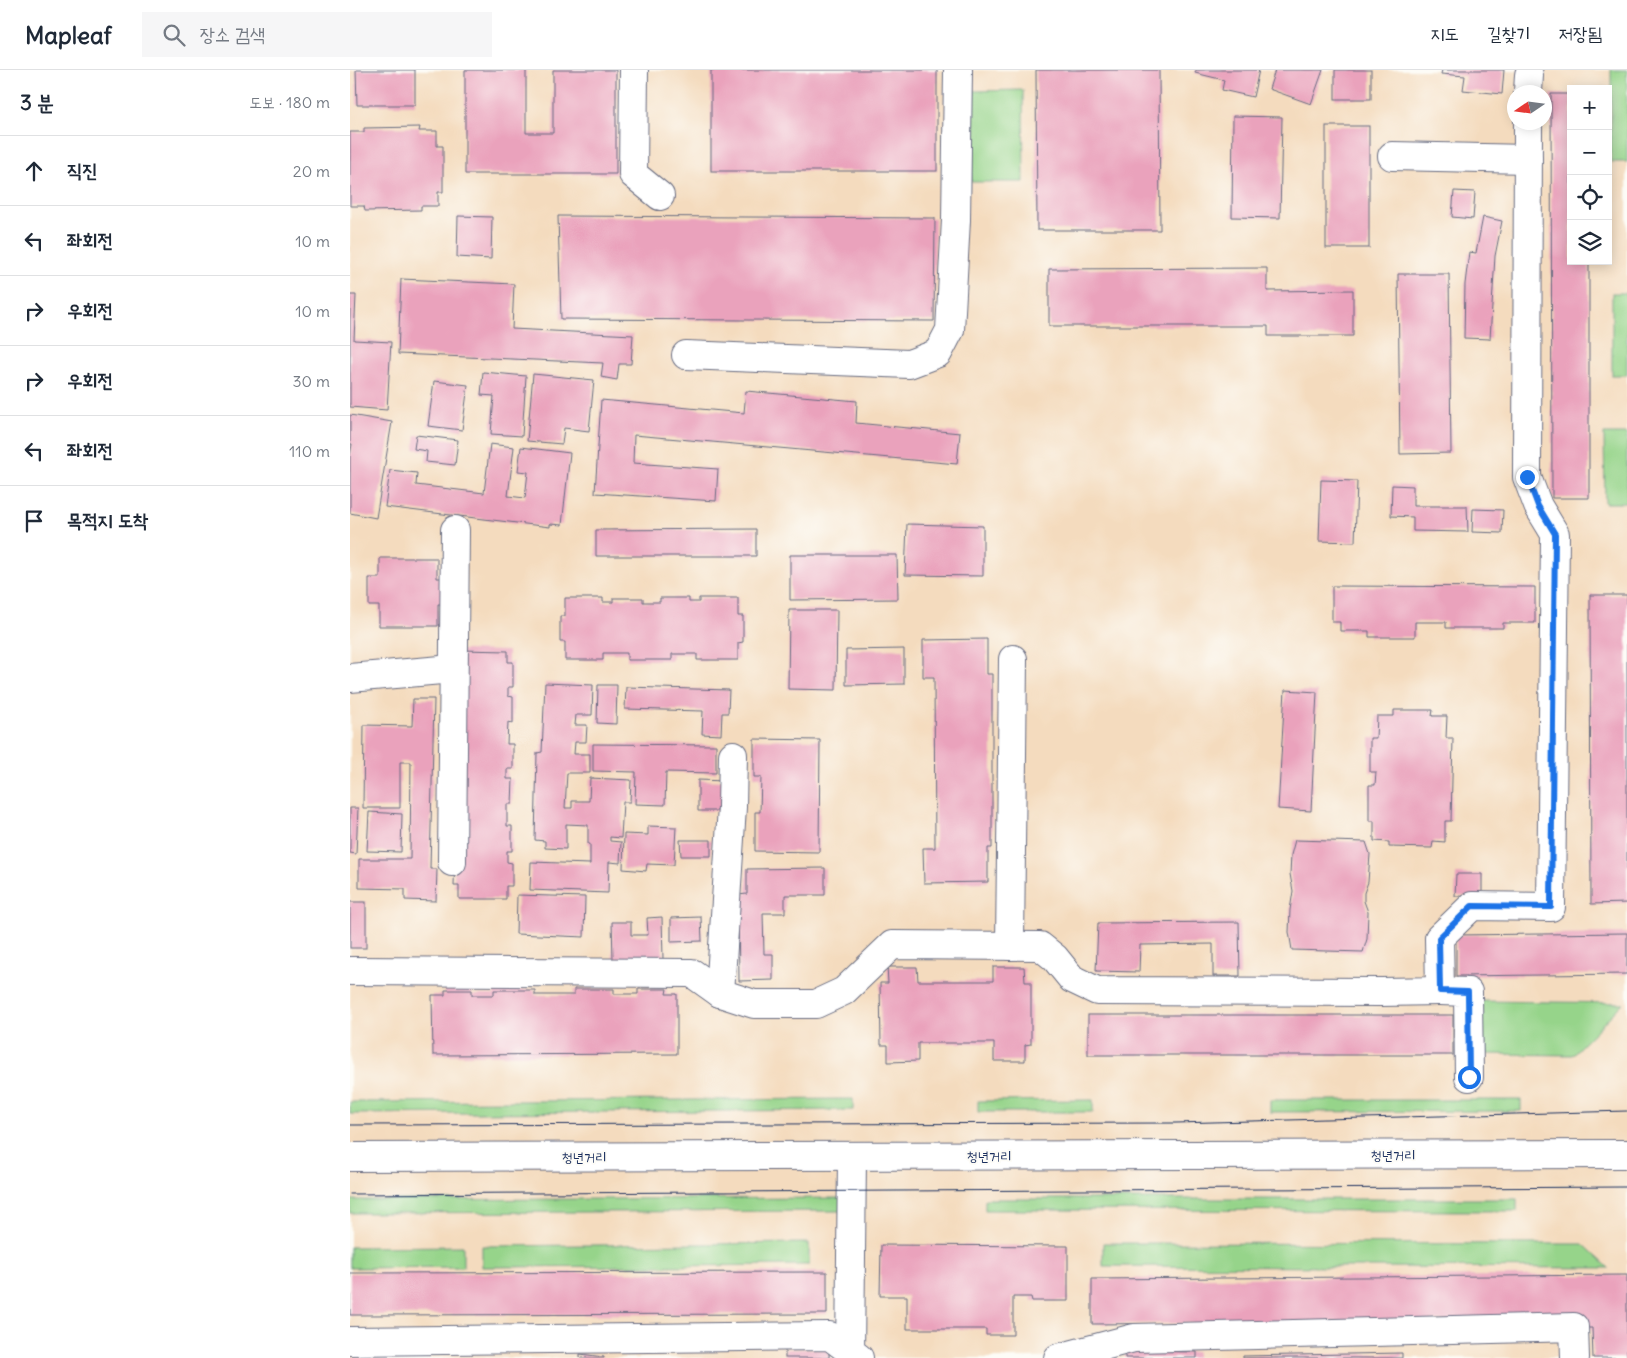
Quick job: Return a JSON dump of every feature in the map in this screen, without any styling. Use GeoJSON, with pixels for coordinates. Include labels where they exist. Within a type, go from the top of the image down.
{"type":"FeatureCollection","features":[{"type":"Feature","properties":{"kind":"street"},"geometry":{"type":"LineString","coordinates":[[634,70],[633,174],[660,196]]}},
{"type":"Feature","properties":{"kind":"street"},"geometry":{"type":"LineString","coordinates":[[686,355],[908,364],[938,353],[950,330],[956,220],[958,70]]}},
{"type":"Feature","properties":{"kind":"street"},"geometry":{"type":"LineString","coordinates":[[1440,991],[1439,938],[1472,906],[1551,907],[1555,534],[1538,506],[1527,477],[1528,130]]}},
{"type":"Feature","properties":{"kind":"street"},"geometry":{"type":"LineString","coordinates":[[1392,156],[1528,159]]}},
{"type":"Feature","properties":{"kind":"street"},"geometry":{"type":"LineString","coordinates":[[452,862],[455,530]]}},
{"type":"Feature","properties":{"kind":"street"},"geometry":{"type":"LineString","coordinates":[[1010,946],[1013,659]]}},
{"type":"Feature","properties":{"kind":"street"},"geometry":{"type":"LineString","coordinates":[[350,678],[453,669]]}},
{"type":"Feature","properties":{"kind":"street"},"geometry":{"type":"LineString","coordinates":[[720,993],[733,755]]}},
{"type":"Feature","properties":{"kind":"street"},"geometry":{"type":"LineString","coordinates":[[350,971],[692,973],[720,993],[754,1004],[816,1004],[844,991],[892,945],[1040,946],[1055,958],[1072,979],[1097,991],[1468,992],[1469,1077]]}},
{"type":"Feature","properties":{"kind":"street","name":"청년거리"},"geometry":{"type":"LineString","coordinates":[[350,1157],[1627,1154]]}},
{"type":"Feature","properties":{"kind":"street"},"geometry":{"type":"LineString","coordinates":[[852,1156],[853,1356]]}},
{"type":"Feature","properties":{"kind":"street"},"geometry":{"type":"LineString","coordinates":[[1058,1358],[1134,1338],[1574,1327],[1575,1358]]}},
{"type":"Feature","properties":{"kind":"street"},"geometry":{"type":"LineString","coordinates":[[350,1341],[830,1336],[853,1356]]}},
{"type":"Feature","properties":{"kind":"green space"},"geometry":{"type":"Polygon","coordinates":[[[1611,70],[1627,70],[1627,162],[1612,162],[1611,70]]]}},
{"type":"Feature","properties":{"kind":"green space"},"geometry":{"type":"Polygon","coordinates":[[[1023,90],[1024,182],[971,182],[971,91],[1023,90]]]}},
{"type":"Feature","properties":{"kind":"green space"},"geometry":{"type":"Polygon","coordinates":[[[1612,293],[1627,293],[1627,375],[1612,375],[1612,293]]]}},
{"type":"Feature","properties":{"kind":"green space"},"geometry":{"type":"Polygon","coordinates":[[[1604,434],[1627,434],[1627,503],[1605,503],[1604,434]]]}},
{"type":"Feature","properties":{"kind":"green space"},"geometry":{"type":"Polygon","coordinates":[[[1482,1001],[1623,1003],[1572,1055],[1481,1054],[1482,1001]]]}},
{"type":"Feature","properties":{"kind":"green space"},"geometry":{"type":"Polygon","coordinates":[[[853,1099],[853,1110],[350,1114],[350,1102],[853,1099]]]}},
{"type":"Feature","properties":{"kind":"green space"},"geometry":{"type":"Polygon","coordinates":[[[1093,1100],[1093,1112],[978,1112],[978,1101],[1093,1100]]]}},
{"type":"Feature","properties":{"kind":"green space"},"geometry":{"type":"Polygon","coordinates":[[[1270,1100],[1521,1100],[1521,1111],[1270,1112],[1270,1100]]]}},
{"type":"Feature","properties":{"kind":"green space"},"geometry":{"type":"Polygon","coordinates":[[[848,1198],[849,1211],[350,1213],[350,1200],[848,1198]]]}},
{"type":"Feature","properties":{"kind":"green space"},"geometry":{"type":"Polygon","coordinates":[[[985,1199],[1517,1199],[1517,1211],[985,1210],[985,1199]]]}},
{"type":"Feature","properties":{"kind":"green space"},"geometry":{"type":"Polygon","coordinates":[[[809,1243],[809,1265],[482,1267],[482,1246],[809,1243]]]}},
{"type":"Feature","properties":{"kind":"green space"},"geometry":{"type":"Polygon","coordinates":[[[1103,1243],[1583,1244],[1609,1268],[1103,1266],[1103,1243]]]}},
{"type":"Feature","properties":{"kind":"green space"},"geometry":{"type":"Polygon","coordinates":[[[463,1246],[463,1267],[350,1268],[350,1247],[463,1246]]]}},
{"type":"Feature","properties":{"kind":"building"},"geometry":{"type":"Polygon","coordinates":[[[356,70],[415,70],[415,105],[357,105],[356,70]]]}},
{"type":"Feature","properties":{"kind":"building"},"geometry":{"type":"Polygon","coordinates":[[[465,70],[526,70],[526,133],[553,133],[553,70],[616,70],[616,174],[465,174],[465,70]]]}},
{"type":"Feature","properties":{"kind":"building"},"geometry":{"type":"Polygon","coordinates":[[[711,70],[937,70],[937,171],[711,171],[711,70]]]}},
{"type":"Feature","properties":{"kind":"building"},"geometry":{"type":"Polygon","coordinates":[[[1036,70],[1159,70],[1160,230],[1037,230],[1036,70]]]}},
{"type":"Feature","properties":{"kind":"building"},"geometry":{"type":"Polygon","coordinates":[[[1196,70],[1259,70],[1253,97],[1222,90],[1224,80],[1195,73],[1196,70]]]}},
{"type":"Feature","properties":{"kind":"building"},"geometry":{"type":"Polygon","coordinates":[[[1275,70],[1323,70],[1311,104],[1269,89],[1275,70]]]}},
{"type":"Feature","properties":{"kind":"building"},"geometry":{"type":"Polygon","coordinates":[[[1335,70],[1371,70],[1371,99],[1335,99],[1335,70]]]}},
{"type":"Feature","properties":{"kind":"building"},"geometry":{"type":"Polygon","coordinates":[[[1442,70],[1504,70],[1502,94],[1463,90],[1465,76],[1441,74],[1442,70]]]}},
{"type":"Feature","properties":{"kind":"building"},"geometry":{"type":"Polygon","coordinates":[[[1552,94],[1567,94],[1567,265],[1589,265],[1589,498],[1552,498],[1552,94]]]}},
{"type":"Feature","properties":{"kind":"building"},"geometry":{"type":"Polygon","coordinates":[[[1233,116],[1282,117],[1280,218],[1232,217],[1233,116]]]}},
{"type":"Feature","properties":{"kind":"building"},"geometry":{"type":"Polygon","coordinates":[[[1326,126],[1369,126],[1369,248],[1326,248],[1326,126]]]}},
{"type":"Feature","properties":{"kind":"building"},"geometry":{"type":"Polygon","coordinates":[[[420,127],[419,131],[437,131],[437,146],[443,146],[443,192],[438,192],[438,206],[421,206],[421,210],[365,211],[364,206],[350,206],[350,132],[364,132],[364,128],[420,127]]]}},
{"type":"Feature","properties":{"kind":"building"},"geometry":{"type":"Polygon","coordinates":[[[1454,191],[1475,192],[1473,219],[1452,217],[1454,191]]]}},
{"type":"Feature","properties":{"kind":"building"},"geometry":{"type":"Polygon","coordinates":[[[458,216],[492,217],[491,259],[457,257],[458,216]]]}},
{"type":"Feature","properties":{"kind":"building"},"geometry":{"type":"Polygon","coordinates":[[[558,216],[935,218],[934,321],[561,319],[558,216]]]}},
{"type":"Feature","properties":{"kind":"building"},"geometry":{"type":"Polygon","coordinates":[[[1483,217],[1502,221],[1495,256],[1490,339],[1464,338],[1465,284],[1469,252],[1476,253],[1483,217]]]}},
{"type":"Feature","properties":{"kind":"building"},"geometry":{"type":"Polygon","coordinates":[[[1267,268],[1267,291],[1353,290],[1353,336],[1268,336],[1268,326],[1049,326],[1049,269],[1267,268]]]}},
{"type":"Feature","properties":{"kind":"building"},"geometry":{"type":"Polygon","coordinates":[[[1398,274],[1449,274],[1451,453],[1400,454],[1398,274]]]}},
{"type":"Feature","properties":{"kind":"building"},"geometry":{"type":"Polygon","coordinates":[[[401,279],[514,284],[512,329],[633,335],[631,364],[619,364],[617,380],[601,377],[603,363],[398,354],[401,279]]]}},
{"type":"Feature","properties":{"kind":"building"},"geometry":{"type":"Polygon","coordinates":[[[350,295],[356,295],[354,340],[391,342],[387,410],[350,407],[350,295]]]}},
{"type":"Feature","properties":{"kind":"building"},"geometry":{"type":"Polygon","coordinates":[[[483,372],[526,376],[522,436],[491,434],[494,396],[481,395],[483,372]]]}},
{"type":"Feature","properties":{"kind":"building"},"geometry":{"type":"Polygon","coordinates":[[[533,374],[594,380],[589,431],[564,428],[562,444],[527,441],[533,374]]]}},
{"type":"Feature","properties":{"kind":"building"},"geometry":{"type":"Polygon","coordinates":[[[434,381],[468,385],[462,430],[428,426],[434,381]]]}},
{"type":"Feature","properties":{"kind":"building"},"geometry":{"type":"Polygon","coordinates":[[[746,391],[857,401],[856,423],[960,433],[957,464],[634,435],[633,463],[718,469],[716,501],[595,493],[601,400],[744,413],[746,391]]]}},
{"type":"Feature","properties":{"kind":"building"},"geometry":{"type":"Polygon","coordinates":[[[350,415],[392,422],[376,518],[350,513],[350,457],[352,444],[350,444],[350,415]]]}},
{"type":"Feature","properties":{"kind":"building"},"geometry":{"type":"Polygon","coordinates":[[[416,435],[458,440],[455,465],[426,462],[427,451],[414,449],[416,435]]]}},
{"type":"Feature","properties":{"kind":"building"},"geometry":{"type":"Polygon","coordinates":[[[490,444],[514,447],[508,496],[525,498],[528,472],[518,471],[521,447],[570,453],[562,525],[550,524],[550,527],[385,507],[390,470],[417,473],[416,485],[484,493],[490,444]]]}},
{"type":"Feature","properties":{"kind":"building"},"geometry":{"type":"Polygon","coordinates":[[[1321,480],[1357,481],[1355,542],[1319,541],[1321,480]]]}},
{"type":"Feature","properties":{"kind":"building"},"geometry":{"type":"Polygon","coordinates":[[[1392,485],[1413,486],[1413,506],[1467,506],[1468,532],[1413,531],[1413,517],[1391,516],[1392,485]]]}},
{"type":"Feature","properties":{"kind":"building"},"geometry":{"type":"Polygon","coordinates":[[[1473,509],[1503,510],[1502,533],[1472,532],[1473,509]]]}},
{"type":"Feature","properties":{"kind":"building"},"geometry":{"type":"Polygon","coordinates":[[[907,524],[983,526],[983,576],[905,575],[907,524]]]}},
{"type":"Feature","properties":{"kind":"building"},"geometry":{"type":"Polygon","coordinates":[[[756,529],[756,556],[596,556],[596,530],[756,529]]]}},
{"type":"Feature","properties":{"kind":"building"},"geometry":{"type":"Polygon","coordinates":[[[790,555],[897,555],[898,599],[790,600],[790,555]]]}},
{"type":"Feature","properties":{"kind":"building"},"geometry":{"type":"Polygon","coordinates":[[[380,558],[437,558],[437,578],[446,578],[446,604],[438,604],[438,626],[379,626],[379,606],[369,606],[369,578],[380,578],[380,558]]]}},
{"type":"Feature","properties":{"kind":"building"},"geometry":{"type":"Polygon","coordinates":[[[1332,586],[1535,587],[1535,623],[1503,623],[1503,628],[1446,628],[1446,622],[1415,622],[1415,637],[1369,637],[1369,631],[1340,631],[1340,622],[1332,622],[1332,586]]]}},
{"type":"Feature","properties":{"kind":"building"},"geometry":{"type":"Polygon","coordinates":[[[1590,595],[1627,595],[1627,903],[1591,904],[1590,595]]]}},
{"type":"Feature","properties":{"kind":"building"},"geometry":{"type":"Polygon","coordinates":[[[565,598],[603,598],[603,602],[613,602],[613,598],[643,598],[643,602],[660,602],[660,598],[689,598],[689,602],[699,602],[699,598],[738,598],[738,616],[743,616],[743,642],[738,643],[738,660],[697,660],[697,654],[672,654],[672,660],[627,660],[627,653],[603,653],[603,660],[565,660],[565,642],[560,642],[560,616],[565,616],[565,598]]]}},
{"type":"Feature","properties":{"kind":"building"},"geometry":{"type":"Polygon","coordinates":[[[789,610],[837,610],[836,690],[788,689],[789,610]]]}},
{"type":"Feature","properties":{"kind":"building"},"geometry":{"type":"Polygon","coordinates":[[[987,639],[987,674],[992,674],[992,848],[988,848],[988,882],[924,883],[923,848],[935,848],[934,677],[923,677],[923,640],[987,639]]]}},
{"type":"Feature","properties":{"kind":"building"},"geometry":{"type":"Polygon","coordinates":[[[904,649],[904,684],[846,685],[846,650],[904,649]]]}},
{"type":"Feature","properties":{"kind":"building"},"geometry":{"type":"Polygon","coordinates":[[[461,650],[508,651],[508,662],[513,662],[513,687],[508,687],[508,696],[513,697],[513,723],[508,722],[507,744],[513,744],[513,769],[507,769],[507,779],[513,779],[512,804],[507,804],[507,826],[512,826],[512,851],[507,851],[507,862],[512,863],[512,886],[506,886],[506,899],[459,899],[459,886],[454,886],[461,650]]]}},
{"type":"Feature","properties":{"kind":"building"},"geometry":{"type":"Polygon","coordinates":[[[545,683],[593,685],[592,715],[576,715],[575,725],[587,725],[586,742],[575,742],[574,754],[590,754],[590,773],[567,773],[565,808],[572,808],[572,801],[589,801],[590,778],[631,780],[630,802],[623,802],[621,838],[610,837],[610,841],[621,842],[620,863],[609,862],[608,893],[530,890],[531,862],[590,864],[588,825],[566,824],[566,849],[545,848],[545,841],[535,840],[537,753],[542,752],[545,683]]]}},
{"type":"Feature","properties":{"kind":"building"},"geometry":{"type":"Polygon","coordinates":[[[598,685],[617,685],[616,724],[597,723],[598,685]]]}},
{"type":"Feature","properties":{"kind":"building"},"geometry":{"type":"Polygon","coordinates":[[[626,687],[729,690],[728,713],[722,713],[721,735],[702,734],[703,711],[625,709],[626,687]]]}},
{"type":"Feature","properties":{"kind":"building"},"geometry":{"type":"Polygon","coordinates":[[[1285,690],[1317,692],[1311,811],[1278,809],[1285,690]]]}},
{"type":"Feature","properties":{"kind":"building"},"geometry":{"type":"Polygon","coordinates":[[[413,699],[434,699],[430,869],[437,869],[436,901],[405,900],[405,889],[359,888],[359,859],[410,859],[411,762],[400,762],[400,808],[363,808],[364,725],[412,726],[413,699]]]}},
{"type":"Feature","properties":{"kind":"building"},"geometry":{"type":"Polygon","coordinates":[[[1394,710],[1433,710],[1432,716],[1447,716],[1446,738],[1453,738],[1451,821],[1445,821],[1445,842],[1433,841],[1432,848],[1389,847],[1389,842],[1374,841],[1374,821],[1369,821],[1369,785],[1375,785],[1376,772],[1370,772],[1370,738],[1376,738],[1377,716],[1394,716],[1394,710]]]}},
{"type":"Feature","properties":{"kind":"building"},"geometry":{"type":"Polygon","coordinates":[[[754,739],[820,740],[819,852],[755,851],[755,812],[760,812],[761,777],[754,777],[754,739]]]}},
{"type":"Feature","properties":{"kind":"building"},"geometry":{"type":"Polygon","coordinates":[[[593,744],[716,745],[716,773],[666,772],[665,805],[635,804],[636,772],[593,771],[593,744]]]}},
{"type":"Feature","properties":{"kind":"building"},"geometry":{"type":"Polygon","coordinates":[[[698,780],[726,781],[725,811],[698,811],[698,780]]]}},
{"type":"Feature","properties":{"kind":"building"},"geometry":{"type":"Polygon","coordinates":[[[350,808],[358,808],[356,854],[350,853],[350,808]]]}},
{"type":"Feature","properties":{"kind":"building"},"geometry":{"type":"Polygon","coordinates":[[[369,812],[402,814],[401,852],[367,851],[369,812]]]}},
{"type":"Feature","properties":{"kind":"building"},"geometry":{"type":"Polygon","coordinates":[[[648,826],[676,827],[674,865],[647,864],[646,871],[623,869],[624,834],[648,835],[648,826]]]}},
{"type":"Feature","properties":{"kind":"building"},"geometry":{"type":"Polygon","coordinates":[[[680,840],[711,840],[711,856],[681,856],[680,840]]]}},
{"type":"Feature","properties":{"kind":"building"},"geometry":{"type":"Polygon","coordinates":[[[1295,840],[1366,842],[1370,854],[1368,882],[1364,893],[1364,901],[1368,912],[1367,939],[1363,952],[1292,950],[1289,932],[1293,891],[1290,874],[1291,855],[1295,840]]]}},
{"type":"Feature","properties":{"kind":"building"},"geometry":{"type":"Polygon","coordinates":[[[825,868],[825,895],[785,895],[785,913],[763,913],[764,954],[773,954],[773,980],[739,981],[738,895],[747,894],[747,869],[825,868]]]}},
{"type":"Feature","properties":{"kind":"building"},"geometry":{"type":"Polygon","coordinates":[[[1456,874],[1482,874],[1482,897],[1455,896],[1456,874]]]}},
{"type":"Feature","properties":{"kind":"building"},"geometry":{"type":"Polygon","coordinates":[[[517,895],[585,897],[584,937],[516,934],[517,895]]]}},
{"type":"Feature","properties":{"kind":"building"},"geometry":{"type":"Polygon","coordinates":[[[350,902],[366,902],[366,948],[350,948],[350,902]]]}},
{"type":"Feature","properties":{"kind":"building"},"geometry":{"type":"Polygon","coordinates":[[[662,917],[663,959],[613,959],[612,922],[631,922],[631,935],[648,935],[647,918],[662,917]]]}},
{"type":"Feature","properties":{"kind":"building"},"geometry":{"type":"Polygon","coordinates":[[[701,917],[702,941],[671,942],[671,918],[701,917]]]}},
{"type":"Feature","properties":{"kind":"building"},"geometry":{"type":"Polygon","coordinates":[[[1239,922],[1240,976],[1213,976],[1213,944],[1140,945],[1139,972],[1096,971],[1098,923],[1239,922]]]}},
{"type":"Feature","properties":{"kind":"building"},"geometry":{"type":"Polygon","coordinates":[[[1627,933],[1627,974],[1456,976],[1456,935],[1627,933]]]}},
{"type":"Feature","properties":{"kind":"building"},"geometry":{"type":"Polygon","coordinates":[[[887,967],[917,967],[918,981],[993,981],[993,967],[1024,967],[1025,982],[1031,982],[1031,1044],[1025,1045],[1025,1061],[994,1061],[994,1043],[918,1043],[918,1061],[888,1062],[888,1045],[881,1045],[880,983],[888,983],[887,967]]]}},
{"type":"Feature","properties":{"kind":"building"},"geometry":{"type":"Polygon","coordinates":[[[574,989],[614,989],[614,994],[638,994],[638,989],[667,989],[666,994],[677,994],[677,1054],[433,1055],[432,995],[445,995],[445,990],[472,990],[472,995],[494,995],[494,990],[535,990],[535,995],[574,995],[574,989]]]}},
{"type":"Feature","properties":{"kind":"building"},"geometry":{"type":"Polygon","coordinates":[[[1088,1015],[1453,1015],[1453,1055],[1088,1055],[1088,1015]]]}},
{"type":"Feature","properties":{"kind":"building"},"geometry":{"type":"Polygon","coordinates":[[[881,1245],[1068,1246],[1068,1301],[1032,1301],[1031,1297],[1013,1297],[1013,1335],[986,1335],[986,1329],[907,1329],[907,1296],[880,1296],[881,1245]]]}},
{"type":"Feature","properties":{"kind":"building"},"geometry":{"type":"Polygon","coordinates":[[[827,1272],[827,1314],[350,1315],[350,1273],[827,1272]]]}},
{"type":"Feature","properties":{"kind":"building"},"geometry":{"type":"Polygon","coordinates":[[[1627,1275],[1627,1358],[1593,1358],[1592,1328],[1583,1328],[1583,1320],[1092,1324],[1092,1279],[1627,1275]]]}},
{"type":"Feature","properties":{"kind":"building"},"geometry":{"type":"Polygon","coordinates":[[[785,1349],[829,1349],[829,1358],[785,1358],[785,1349]]]}},
{"type":"Feature","properties":{"kind":"building"},"geometry":{"type":"Polygon","coordinates":[[[1125,1351],[1197,1352],[1197,1358],[1125,1358],[1125,1351]]]}},
{"type":"Feature","properties":{"kind":"building"},"geometry":{"type":"Polygon","coordinates":[[[1402,1353],[1402,1358],[1243,1358],[1243,1356],[1402,1353]]]}},
{"type":"Feature","properties":{"kind":"building"},"geometry":{"type":"Polygon","coordinates":[[[580,1354],[604,1357],[604,1358],[580,1358],[580,1354]]]}},
{"type":"Feature","properties":{"kind":"tram line"},"geometry":{"type":"LineString","coordinates":[[350,1125],[1176,1123],[1627,1111]]}},
{"type":"Feature","properties":{"kind":"tram line"},"geometry":{"type":"LineString","coordinates":[[350,1194],[1627,1187]]}},
{"type":"Feature","properties":{"kind":"route"},"geometry":{"type":"LineString","coordinates":[[1469,1077],[1468,992],[1440,991],[1439,938],[1472,906],[1551,907],[1555,534],[1538,506],[1527,477]]}}]}
